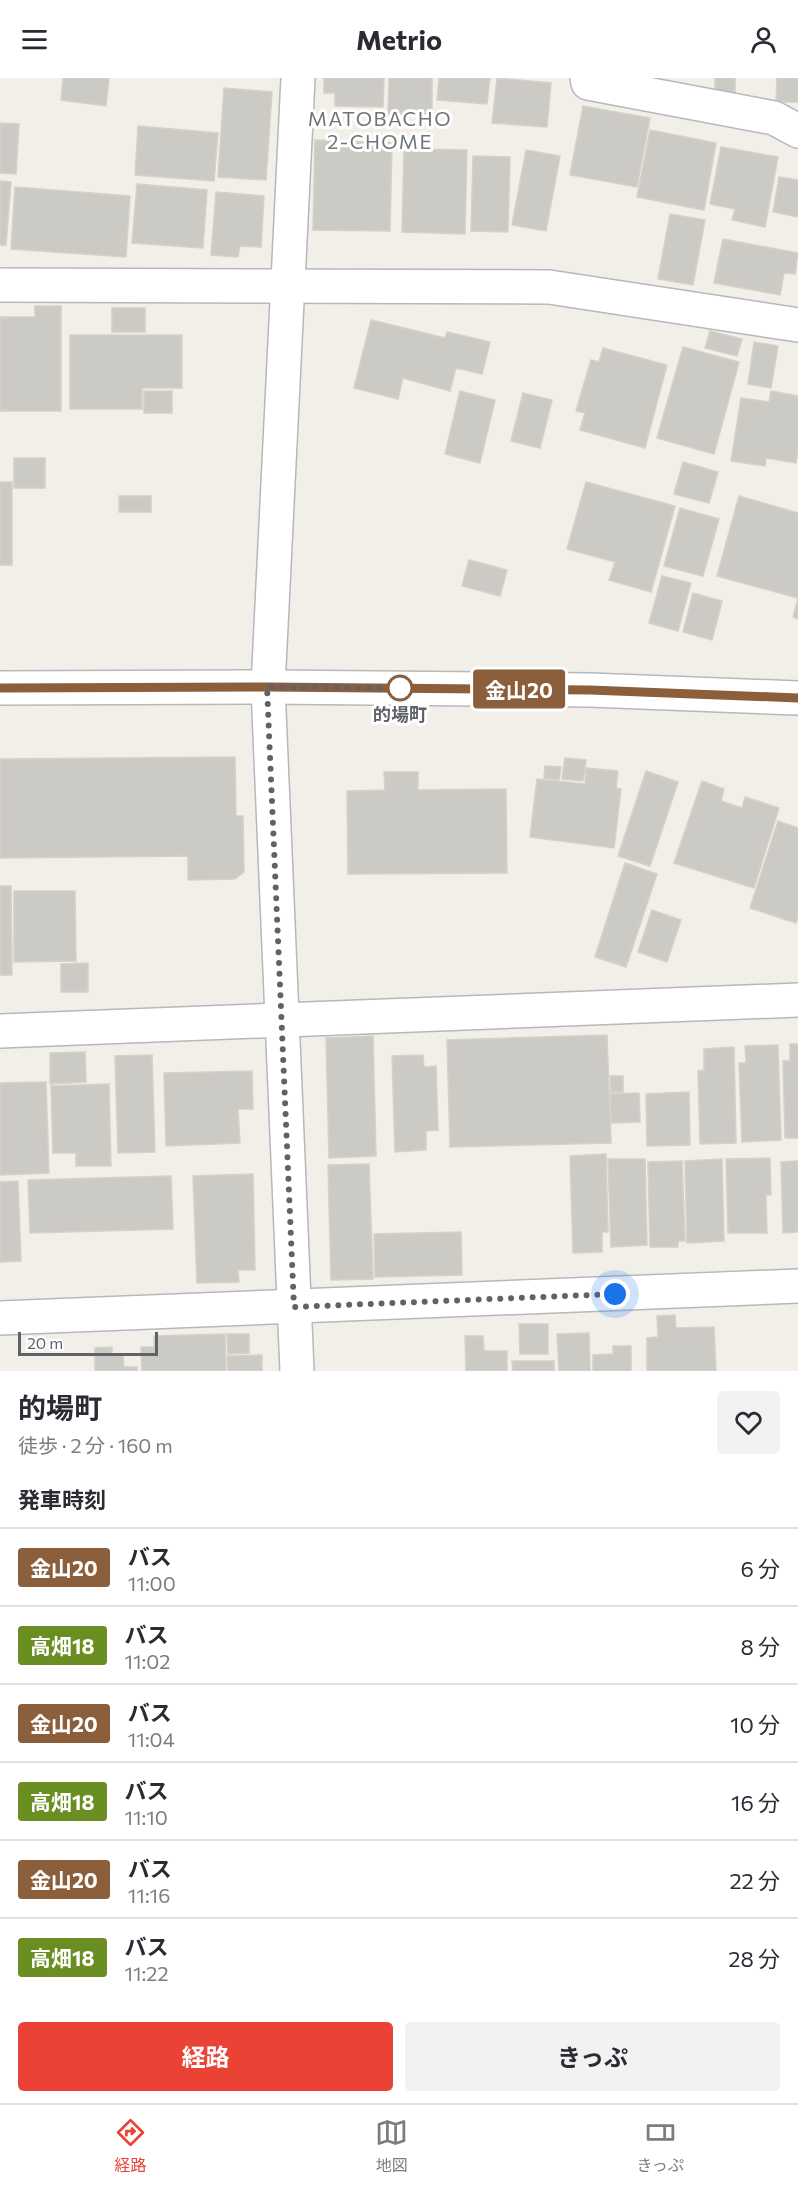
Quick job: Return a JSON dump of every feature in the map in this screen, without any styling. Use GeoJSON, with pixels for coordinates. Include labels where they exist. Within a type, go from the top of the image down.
{"type":"FeatureCollection","features":[{"type":"Feature","properties":{"kind":"street"},"geometry":{"type":"LineString","coordinates":[[297,1371],[267,687],[298,78]]}},
{"type":"Feature","properties":{"kind":"street"},"geometry":{"type":"LineString","coordinates":[[586,78],[588,83],[774,118],[798,131]]}},
{"type":"Feature","properties":{"kind":"street"},"geometry":{"type":"LineString","coordinates":[[0,285],[549,287],[798,325]]}},
{"type":"Feature","properties":{"kind":"street"},"geometry":{"type":"LineString","coordinates":[[0,688],[267,687],[590,690],[798,698]]}},
{"type":"Feature","properties":{"kind":"street"},"geometry":{"type":"LineString","coordinates":[[0,1031],[798,1000]]}},
{"type":"Feature","properties":{"kind":"street"},"geometry":{"type":"LineString","coordinates":[[0,1318],[798,1286]]}},
{"type":"Feature","properties":{"kind":"building"},"geometry":{"type":"Polygon","coordinates":[[[63,78],[109,78],[106,106],[61,100],[63,78]]]}},
{"type":"Feature","properties":{"kind":"building"},"geometry":{"type":"Polygon","coordinates":[[[324,78],[384,78],[383,107],[335,106],[335,93],[324,93],[324,78]]]}},
{"type":"Feature","properties":{"kind":"building"},"geometry":{"type":"Polygon","coordinates":[[[389,78],[432,78],[432,115],[388,115],[389,78]]]}},
{"type":"Feature","properties":{"kind":"building"},"geometry":{"type":"Polygon","coordinates":[[[439,78],[490,78],[487,104],[437,100],[439,78]]]}},
{"type":"Feature","properties":{"kind":"building"},"geometry":{"type":"Polygon","coordinates":[[[497,78],[551,83],[547,127],[492,123],[497,78]]]}},
{"type":"Feature","properties":{"kind":"building"},"geometry":{"type":"Polygon","coordinates":[[[715,78],[735,78],[735,93],[715,93],[715,78]]]}},
{"type":"Feature","properties":{"kind":"building"},"geometry":{"type":"Polygon","coordinates":[[[777,78],[798,78],[798,102],[776,102],[777,78]]]}},
{"type":"Feature","properties":{"kind":"building"},"geometry":{"type":"Polygon","coordinates":[[[224,88],[272,92],[266,180],[218,177],[224,88]]]}},
{"type":"Feature","properties":{"kind":"building"},"geometry":{"type":"Polygon","coordinates":[[[583,106],[650,118],[637,187],[570,175],[583,106]]]}},
{"type":"Feature","properties":{"kind":"building"},"geometry":{"type":"Polygon","coordinates":[[[0,123],[19,124],[16,174],[0,173],[0,123]]]}},
{"type":"Feature","properties":{"kind":"building"},"geometry":{"type":"Polygon","coordinates":[[[138,126],[218,133],[214,181],[135,175],[138,126]]]}},
{"type":"Feature","properties":{"kind":"building"},"geometry":{"type":"Polygon","coordinates":[[[650,130],[716,143],[704,210],[637,197],[650,130]]]}},
{"type":"Feature","properties":{"kind":"building"},"geometry":{"type":"Polygon","coordinates":[[[315,140],[392,143],[390,231],[313,230],[315,140]]]}},
{"type":"Feature","properties":{"kind":"building"},"geometry":{"type":"Polygon","coordinates":[[[721,147],[778,157],[765,227],[732,220],[735,209],[710,204],[721,147]]]}},
{"type":"Feature","properties":{"kind":"building"},"geometry":{"type":"Polygon","coordinates":[[[404,149],[467,150],[465,234],[402,232],[404,149]]]}},
{"type":"Feature","properties":{"kind":"building"},"geometry":{"type":"Polygon","coordinates":[[[526,150],[560,156],[546,231],[512,225],[526,150]]]}},
{"type":"Feature","properties":{"kind":"building"},"geometry":{"type":"Polygon","coordinates":[[[473,156],[510,157],[508,232],[471,231],[473,156]]]}},
{"type":"Feature","properties":{"kind":"building"},"geometry":{"type":"Polygon","coordinates":[[[779,177],[798,180],[798,217],[773,212],[779,177]]]}},
{"type":"Feature","properties":{"kind":"building"},"geometry":{"type":"Polygon","coordinates":[[[0,181],[11,182],[6,245],[0,245],[0,181]]]}},
{"type":"Feature","properties":{"kind":"building"},"geometry":{"type":"Polygon","coordinates":[[[137,184],[207,190],[203,248],[132,243],[137,184]]]}},
{"type":"Feature","properties":{"kind":"building"},"geometry":{"type":"Polygon","coordinates":[[[15,187],[130,196],[126,257],[11,249],[15,187]]]}},
{"type":"Feature","properties":{"kind":"building"},"geometry":{"type":"Polygon","coordinates":[[[216,192],[264,196],[261,247],[240,246],[238,257],[211,255],[216,192]]]}},
{"type":"Feature","properties":{"kind":"building"},"geometry":{"type":"Polygon","coordinates":[[[670,214],[705,220],[693,285],[658,279],[670,214]]]}},
{"type":"Feature","properties":{"kind":"building"},"geometry":{"type":"Polygon","coordinates":[[[723,239],[798,253],[795,274],[784,273],[780,295],[714,283],[723,239]]]}},
{"type":"Feature","properties":{"kind":"building"},"geometry":{"type":"Polygon","coordinates":[[[35,306],[61,306],[61,411],[0,411],[0,317],[35,317],[35,306]]]}},
{"type":"Feature","properties":{"kind":"building"},"geometry":{"type":"Polygon","coordinates":[[[112,308],[145,308],[145,332],[112,332],[112,308]]]}},
{"type":"Feature","properties":{"kind":"building"},"geometry":{"type":"Polygon","coordinates":[[[371,320],[445,338],[447,332],[490,342],[482,374],[456,368],[450,391],[403,378],[398,399],[354,388],[371,320]]]}},
{"type":"Feature","properties":{"kind":"building"},"geometry":{"type":"Polygon","coordinates":[[[710,331],[742,339],[737,356],[705,348],[710,331]]]}},
{"type":"Feature","properties":{"kind":"building"},"geometry":{"type":"Polygon","coordinates":[[[70,335],[182,335],[182,388],[142,388],[142,409],[70,409],[70,335]]]}},
{"type":"Feature","properties":{"kind":"building"},"geometry":{"type":"Polygon","coordinates":[[[754,342],[778,346],[771,388],[748,384],[754,342]]]}},
{"type":"Feature","properties":{"kind":"building"},"geometry":{"type":"Polygon","coordinates":[[[683,347],[739,362],[714,454],[657,438],[683,347]]]}},
{"type":"Feature","properties":{"kind":"building"},"geometry":{"type":"Polygon","coordinates":[[[603,348],[667,365],[645,448],[580,430],[585,413],[576,411],[591,360],[599,362],[603,348]]]}},
{"type":"Feature","properties":{"kind":"building"},"geometry":{"type":"Polygon","coordinates":[[[144,391],[172,391],[172,413],[144,413],[144,391]]]}},
{"type":"Feature","properties":{"kind":"building"},"geometry":{"type":"Polygon","coordinates":[[[460,391],[495,400],[480,463],[445,454],[460,391]]]}},
{"type":"Feature","properties":{"kind":"building"},"geometry":{"type":"Polygon","coordinates":[[[771,391],[798,396],[796,463],[766,458],[765,466],[731,461],[741,398],[769,402],[771,391]]]}},
{"type":"Feature","properties":{"kind":"building"},"geometry":{"type":"Polygon","coordinates":[[[523,393],[552,400],[540,448],[511,441],[523,393]]]}},
{"type":"Feature","properties":{"kind":"building"},"geometry":{"type":"Polygon","coordinates":[[[14,458],[45,458],[45,488],[14,488],[14,458]]]}},
{"type":"Feature","properties":{"kind":"building"},"geometry":{"type":"Polygon","coordinates":[[[683,462],[718,472],[709,503],[674,494],[683,462]]]}},
{"type":"Feature","properties":{"kind":"building"},"geometry":{"type":"Polygon","coordinates":[[[0,482],[12,482],[12,565],[0,565],[0,482]]]}},
{"type":"Feature","properties":{"kind":"building"},"geometry":{"type":"Polygon","coordinates":[[[586,482],[675,506],[651,592],[609,580],[615,562],[567,549],[586,482]]]}},
{"type":"Feature","properties":{"kind":"building"},"geometry":{"type":"Polygon","coordinates":[[[119,496],[151,496],[151,512],[119,512],[119,496]]]}},
{"type":"Feature","properties":{"kind":"building"},"geometry":{"type":"Polygon","coordinates":[[[739,496],[798,513],[798,598],[717,576],[739,496]]]}},
{"type":"Feature","properties":{"kind":"building"},"geometry":{"type":"Polygon","coordinates":[[[680,508],[719,519],[703,576],[664,566],[680,508]]]}},
{"type":"Feature","properties":{"kind":"building"},"geometry":{"type":"Polygon","coordinates":[[[469,560],[507,570],[500,596],[462,586],[469,560]]]}},
{"type":"Feature","properties":{"kind":"building"},"geometry":{"type":"Polygon","coordinates":[[[662,576],[691,583],[678,631],[649,623],[662,576]]]}},
{"type":"Feature","properties":{"kind":"building"},"geometry":{"type":"Polygon","coordinates":[[[693,593],[722,601],[712,640],[683,632],[693,593]]]}},
{"type":"Feature","properties":{"kind":"building"},"geometry":{"type":"Polygon","coordinates":[[[798,598],[798,619],[793,617],[798,598]]]}},
{"type":"Feature","properties":{"kind":"building"},"geometry":{"type":"Polygon","coordinates":[[[235,757],[236,816],[243,816],[244,872],[235,879],[188,880],[188,856],[0,858],[0,759],[235,757]]]}},
{"type":"Feature","properties":{"kind":"building"},"geometry":{"type":"Polygon","coordinates":[[[565,758],[586,760],[583,781],[562,779],[565,758]]]}},
{"type":"Feature","properties":{"kind":"building"},"geometry":{"type":"Polygon","coordinates":[[[545,766],[561,767],[559,780],[544,778],[545,766]]]}},
{"type":"Feature","properties":{"kind":"building"},"geometry":{"type":"Polygon","coordinates":[[[586,768],[618,771],[616,788],[621,789],[614,848],[530,837],[537,779],[585,784],[586,768]]]}},
{"type":"Feature","properties":{"kind":"building"},"geometry":{"type":"Polygon","coordinates":[[[646,771],[678,782],[650,866],[618,856],[646,771]]]}},
{"type":"Feature","properties":{"kind":"building"},"geometry":{"type":"Polygon","coordinates":[[[384,772],[418,772],[418,790],[506,789],[507,873],[348,874],[347,791],[385,790],[384,772]]]}},
{"type":"Feature","properties":{"kind":"building"},"geometry":{"type":"Polygon","coordinates":[[[702,781],[724,789],[721,801],[742,808],[745,797],[779,808],[754,888],[674,863],[702,781]]]}},
{"type":"Feature","properties":{"kind":"building"},"geometry":{"type":"Polygon","coordinates":[[[778,821],[798,828],[798,917],[796,923],[750,908],[778,821]]]}},
{"type":"Feature","properties":{"kind":"building"},"geometry":{"type":"Polygon","coordinates":[[[625,863],[657,874],[626,967],[595,957],[625,863]]]}},
{"type":"Feature","properties":{"kind":"building"},"geometry":{"type":"Polygon","coordinates":[[[0,886],[11,886],[12,975],[0,975],[0,886]]]}},
{"type":"Feature","properties":{"kind":"building"},"geometry":{"type":"Polygon","coordinates":[[[14,891],[75,891],[76,961],[14,962],[14,891]]]}},
{"type":"Feature","properties":{"kind":"building"},"geometry":{"type":"Polygon","coordinates":[[[652,910],[681,920],[667,962],[638,952],[652,910]]]}},
{"type":"Feature","properties":{"kind":"building"},"geometry":{"type":"Polygon","coordinates":[[[88,963],[88,992],[61,992],[61,964],[88,963]]]}},
{"type":"Feature","properties":{"kind":"building"},"geometry":{"type":"Polygon","coordinates":[[[607,1035],[611,1143],[450,1147],[447,1040],[607,1035]]]}},
{"type":"Feature","properties":{"kind":"building"},"geometry":{"type":"Polygon","coordinates":[[[373,1036],[376,1156],[329,1158],[326,1038],[373,1036]]]}},
{"type":"Feature","properties":{"kind":"building"},"geometry":{"type":"Polygon","coordinates":[[[790,1044],[798,1044],[798,1138],[785,1138],[783,1061],[790,1061],[790,1044]]]}},
{"type":"Feature","properties":{"kind":"building"},"geometry":{"type":"Polygon","coordinates":[[[778,1045],[781,1140],[742,1142],[739,1063],[746,1063],[745,1046],[778,1045]]]}},
{"type":"Feature","properties":{"kind":"building"},"geometry":{"type":"Polygon","coordinates":[[[734,1047],[736,1143],[700,1144],[698,1071],[704,1070],[704,1049],[734,1047]]]}},
{"type":"Feature","properties":{"kind":"building"},"geometry":{"type":"Polygon","coordinates":[[[85,1052],[86,1082],[50,1084],[50,1053],[85,1052]]]}},
{"type":"Feature","properties":{"kind":"building"},"geometry":{"type":"Polygon","coordinates":[[[152,1055],[155,1152],[118,1153],[115,1056],[152,1055]]]}},
{"type":"Feature","properties":{"kind":"building"},"geometry":{"type":"Polygon","coordinates":[[[423,1055],[424,1067],[436,1066],[438,1130],[426,1131],[426,1150],[395,1152],[392,1056],[423,1055]]]}},
{"type":"Feature","properties":{"kind":"building"},"geometry":{"type":"Polygon","coordinates":[[[252,1071],[253,1109],[238,1109],[240,1143],[166,1146],[164,1073],[252,1071]]]}},
{"type":"Feature","properties":{"kind":"building"},"geometry":{"type":"Polygon","coordinates":[[[610,1076],[623,1076],[623,1092],[611,1092],[610,1076]]]}},
{"type":"Feature","properties":{"kind":"building"},"geometry":{"type":"Polygon","coordinates":[[[46,1082],[49,1173],[0,1175],[0,1083],[46,1082]]]}},
{"type":"Feature","properties":{"kind":"building"},"geometry":{"type":"Polygon","coordinates":[[[109,1084],[111,1166],[76,1166],[76,1153],[53,1153],[51,1086],[109,1084]]]}},
{"type":"Feature","properties":{"kind":"building"},"geometry":{"type":"Polygon","coordinates":[[[689,1092],[690,1145],[647,1146],[646,1094],[689,1092]]]}},
{"type":"Feature","properties":{"kind":"building"},"geometry":{"type":"Polygon","coordinates":[[[639,1093],[640,1122],[611,1123],[610,1094],[639,1093]]]}},
{"type":"Feature","properties":{"kind":"building"},"geometry":{"type":"Polygon","coordinates":[[[606,1154],[608,1232],[602,1232],[602,1252],[573,1253],[570,1156],[606,1154]]]}},
{"type":"Feature","properties":{"kind":"building"},"geometry":{"type":"Polygon","coordinates":[[[770,1158],[771,1195],[766,1195],[767,1233],[728,1233],[726,1159],[770,1158]]]}},
{"type":"Feature","properties":{"kind":"building"},"geometry":{"type":"Polygon","coordinates":[[[608,1159],[645,1159],[647,1245],[611,1247],[608,1159]]]}},
{"type":"Feature","properties":{"kind":"building"},"geometry":{"type":"Polygon","coordinates":[[[722,1159],[724,1241],[687,1243],[685,1161],[722,1159]]]}},
{"type":"Feature","properties":{"kind":"building"},"geometry":{"type":"Polygon","coordinates":[[[682,1161],[685,1241],[678,1241],[678,1247],[650,1247],[648,1162],[682,1161]]]}},
{"type":"Feature","properties":{"kind":"building"},"geometry":{"type":"Polygon","coordinates":[[[798,1161],[798,1232],[783,1233],[781,1162],[798,1161]]]}},
{"type":"Feature","properties":{"kind":"building"},"geometry":{"type":"Polygon","coordinates":[[[369,1164],[373,1279],[331,1280],[328,1165],[369,1164]]]}},
{"type":"Feature","properties":{"kind":"building"},"geometry":{"type":"Polygon","coordinates":[[[253,1174],[255,1270],[238,1270],[239,1282],[197,1283],[193,1176],[253,1174]]]}},
{"type":"Feature","properties":{"kind":"building"},"geometry":{"type":"Polygon","coordinates":[[[171,1176],[173,1229],[30,1233],[28,1180],[171,1176]]]}},
{"type":"Feature","properties":{"kind":"building"},"geometry":{"type":"Polygon","coordinates":[[[18,1181],[21,1261],[0,1262],[0,1182],[18,1181]]]}},
{"type":"Feature","properties":{"kind":"building"},"geometry":{"type":"Polygon","coordinates":[[[461,1232],[462,1275],[375,1277],[374,1234],[461,1232]]]}},
{"type":"Feature","properties":{"kind":"building"},"geometry":{"type":"Polygon","coordinates":[[[675,1315],[676,1328],[714,1327],[716,1371],[647,1371],[647,1338],[658,1337],[657,1316],[675,1315]]]}},
{"type":"Feature","properties":{"kind":"building"},"geometry":{"type":"Polygon","coordinates":[[[519,1324],[548,1324],[548,1354],[520,1354],[519,1324]]]}},
{"type":"Feature","properties":{"kind":"building"},"geometry":{"type":"Polygon","coordinates":[[[589,1333],[590,1371],[559,1371],[557,1334],[589,1333]]]}},
{"type":"Feature","properties":{"kind":"building"},"geometry":{"type":"Polygon","coordinates":[[[225,1334],[226,1371],[142,1371],[141,1347],[154,1347],[154,1336],[225,1334]]]}},
{"type":"Feature","properties":{"kind":"building"},"geometry":{"type":"Polygon","coordinates":[[[227,1334],[249,1334],[249,1353],[228,1354],[227,1334]]]}},
{"type":"Feature","properties":{"kind":"building"},"geometry":{"type":"Polygon","coordinates":[[[465,1336],[483,1336],[484,1351],[507,1351],[507,1371],[466,1371],[465,1336]]]}},
{"type":"Feature","properties":{"kind":"building"},"geometry":{"type":"Polygon","coordinates":[[[613,1346],[631,1346],[631,1371],[593,1371],[593,1355],[613,1354],[613,1346]]]}},
{"type":"Feature","properties":{"kind":"building"},"geometry":{"type":"Polygon","coordinates":[[[112,1347],[112,1355],[123,1355],[124,1367],[137,1367],[137,1371],[95,1371],[95,1348],[112,1347]]]}},
{"type":"Feature","properties":{"kind":"building"},"geometry":{"type":"Polygon","coordinates":[[[262,1355],[262,1371],[228,1371],[227,1356],[262,1355]]]}},
{"type":"Feature","properties":{"kind":"building"},"geometry":{"type":"Polygon","coordinates":[[[512,1361],[554,1361],[554,1371],[513,1371],[512,1361]]]}},
{"type":"Feature","properties":{"kind":"bus line","name":"金山20"},"geometry":{"type":"LineString","coordinates":[[0,688],[267,687],[590,690],[798,698]]}},
{"type":"Feature","properties":{"kind":"place","name":"的場町"},"geometry":{"type":"Point","coordinates":[400,688]}},
{"type":"Feature","properties":{"kind":"district","name":"MATOBACHO 2-CHOME"},"geometry":{"type":"Point","coordinates":[380,130]}},
{"type":"Feature","properties":{"kind":"route"},"geometry":{"type":"LineString","coordinates":[[400,688],[406,688],[267,687],[294,1307],[615,1294]]}}]}
